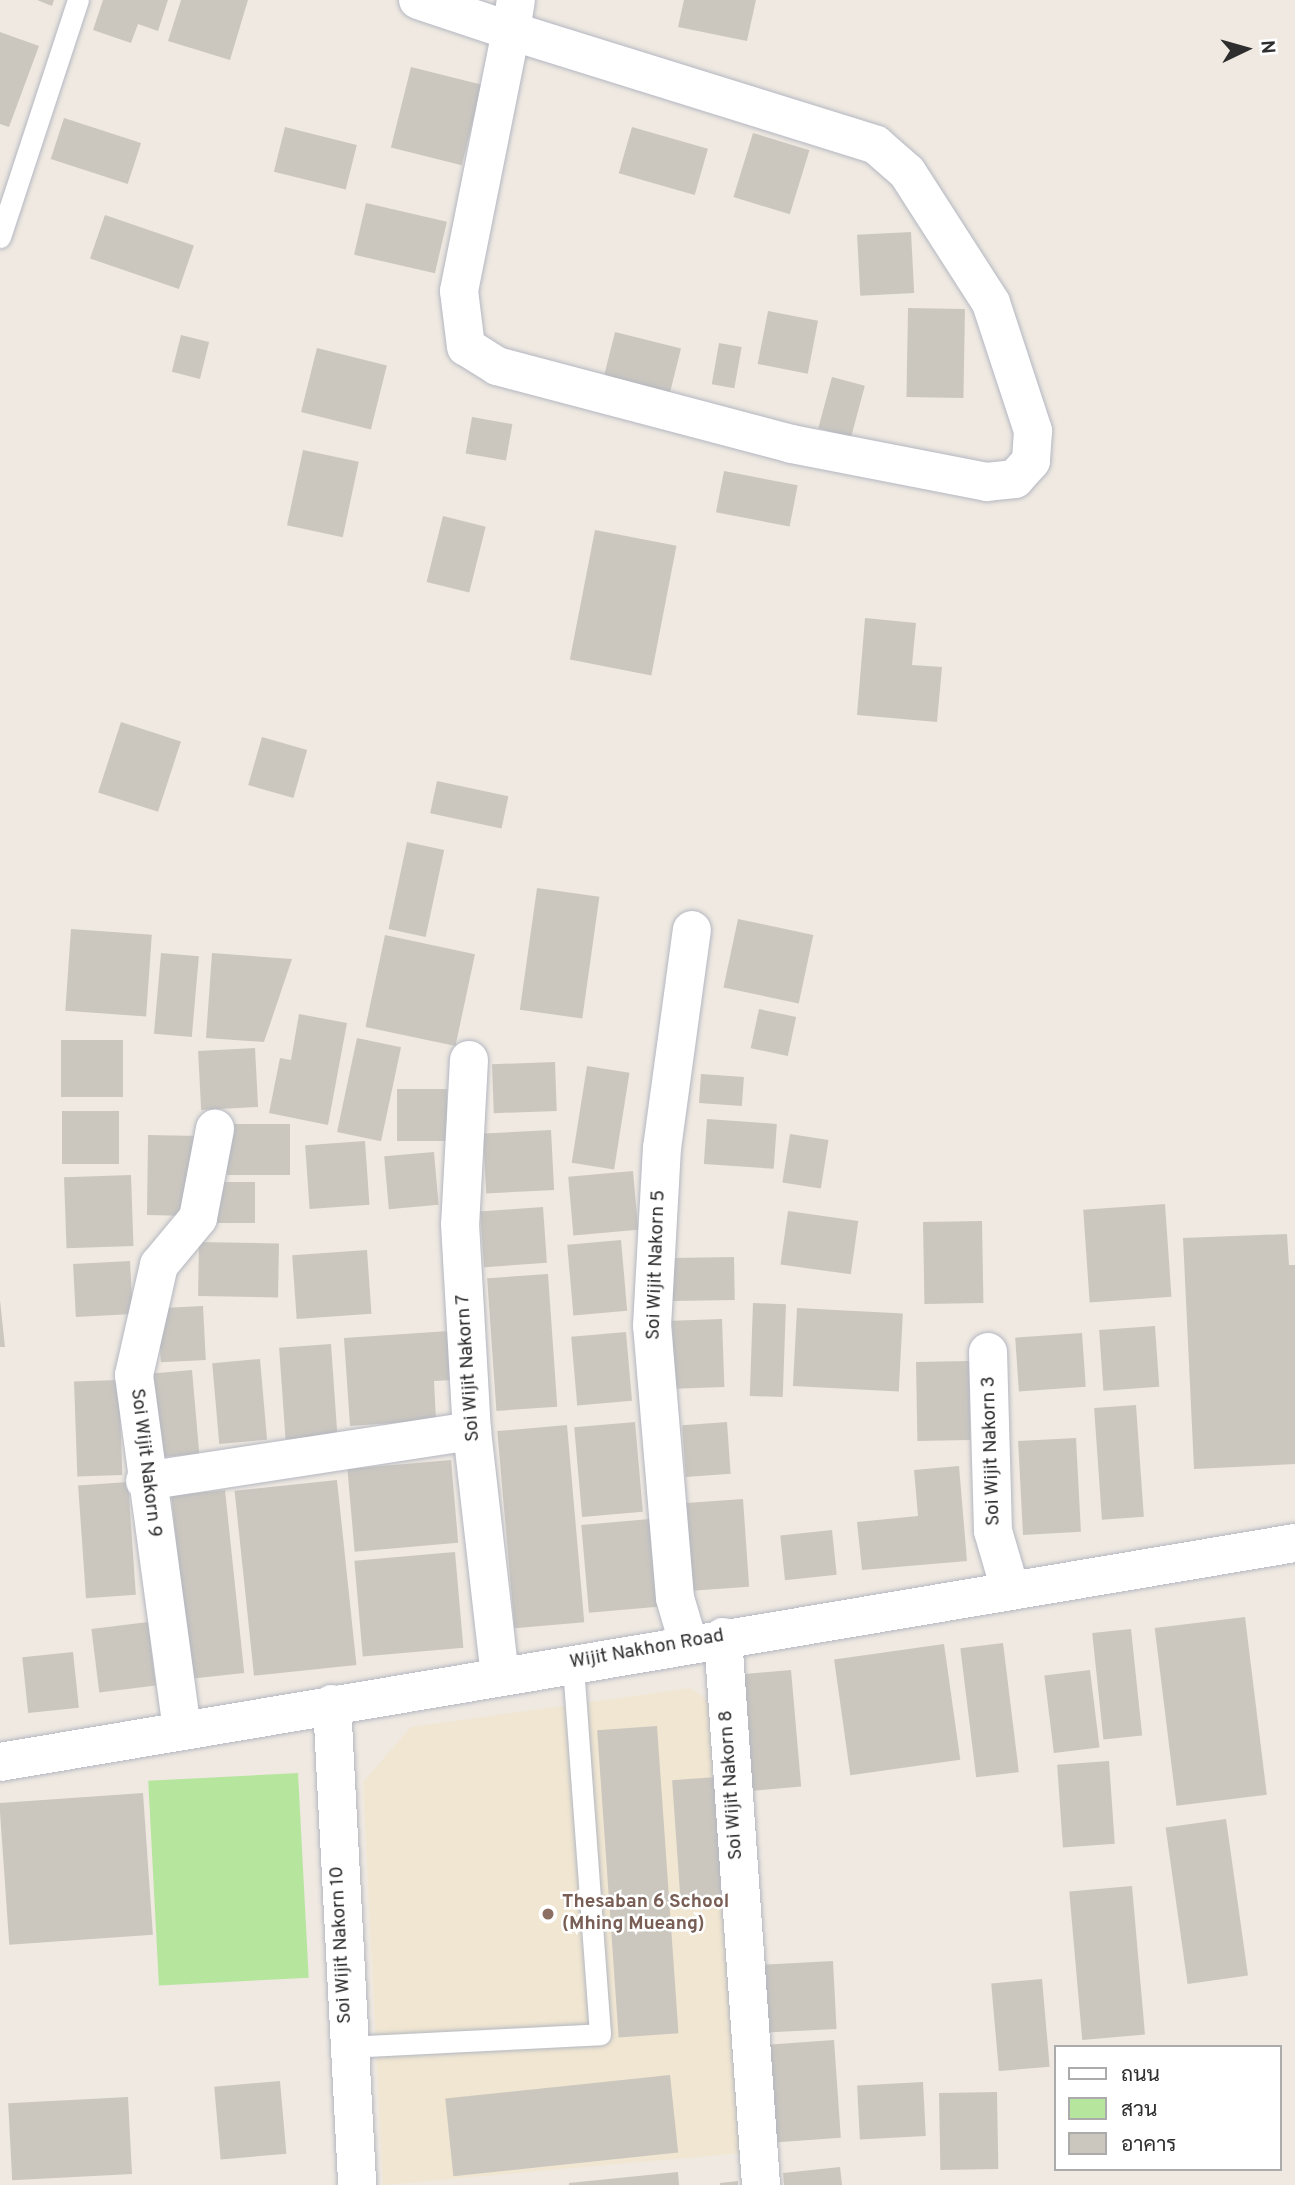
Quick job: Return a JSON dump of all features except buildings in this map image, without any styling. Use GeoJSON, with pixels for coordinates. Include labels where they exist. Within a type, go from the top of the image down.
{"type":"FeatureCollection","features":[{"type":"Feature","properties":{"kind":"street"},"geometry":{"type":"LineString","coordinates":[[418,0],[513,15],[876,145],[907,172],[991,303],[1033,431],[1031,461],[1015,479],[987,482],[793,444],[498,366],[466,346],[459,291],[513,15]]}},
{"type":"Feature","properties":{"kind":"street","name":"Soi Wijit Nakorn 5"},"geometry":{"type":"LineString","coordinates":[[692,930],[662,1148],[652,1326],[675,1598],[705,1639]]}},
{"type":"Feature","properties":{"kind":"street","name":"Soi Wijit Nakorn 7"},"geometry":{"type":"LineString","coordinates":[[469,1060],[460,1224],[472,1430],[500,1675]]}},
{"type":"Feature","properties":{"kind":"street","name":"Soi Wijit Nakorn 9"},"geometry":{"type":"LineString","coordinates":[[183,1730],[145,1481],[134,1375],[159,1265],[198,1218],[215,1129]]}},
{"type":"Feature","properties":{"kind":"street","name":"Soi Wijit Nakorn 3"},"geometry":{"type":"LineString","coordinates":[[988,1352],[993,1531],[1010,1589]]}},
{"type":"Feature","properties":{"kind":"street"},"geometry":{"type":"LineString","coordinates":[[145,1481],[472,1430]]}},
{"type":"Feature","properties":{"kind":"street","name":"Wijit Nakhon Road"},"geometry":{"type":"LineString","coordinates":[[0,1762],[705,1639],[1295,1543]]}},
{"type":"Feature","properties":{"kind":"street","name":"Soi Wijit Nakorn 8"},"geometry":{"type":"LineString","coordinates":[[705,1639],[761,2185]]}},
{"type":"Feature","properties":{"kind":"street","name":"Soi Wijit Nakorn 10"},"geometry":{"type":"LineString","coordinates":[[331,1704],[346,2047],[357,2185]]}},
{"type":"Feature","properties":{"kind":"lane"},"geometry":{"type":"LineString","coordinates":[[0,237],[78,0]]}},
{"type":"Feature","properties":{"kind":"lane"},"geometry":{"type":"LineString","coordinates":[[346,2047],[600,2034],[573,1662]]}},
{"type":"Feature","properties":{"kind":"shaded area","name":"Thesaban 6 School (Mhing Mueang)"},"geometry":{"type":"Polygon","coordinates":[[[691,1688],[714,1706],[742,2153],[383,2185],[363,1782],[411,1727],[691,1688]]]}},
{"type":"Feature","properties":{"kind":"green space"},"geometry":{"type":"Polygon","coordinates":[[[298,1773],[309,1978],[159,1986],[148,1781],[298,1773]]]}},
{"type":"Feature","properties":{"kind":"place","name":"Thesaban 6 School (Mhing Mueang)"},"geometry":{"type":"Point","coordinates":[548,1914]}}]}
